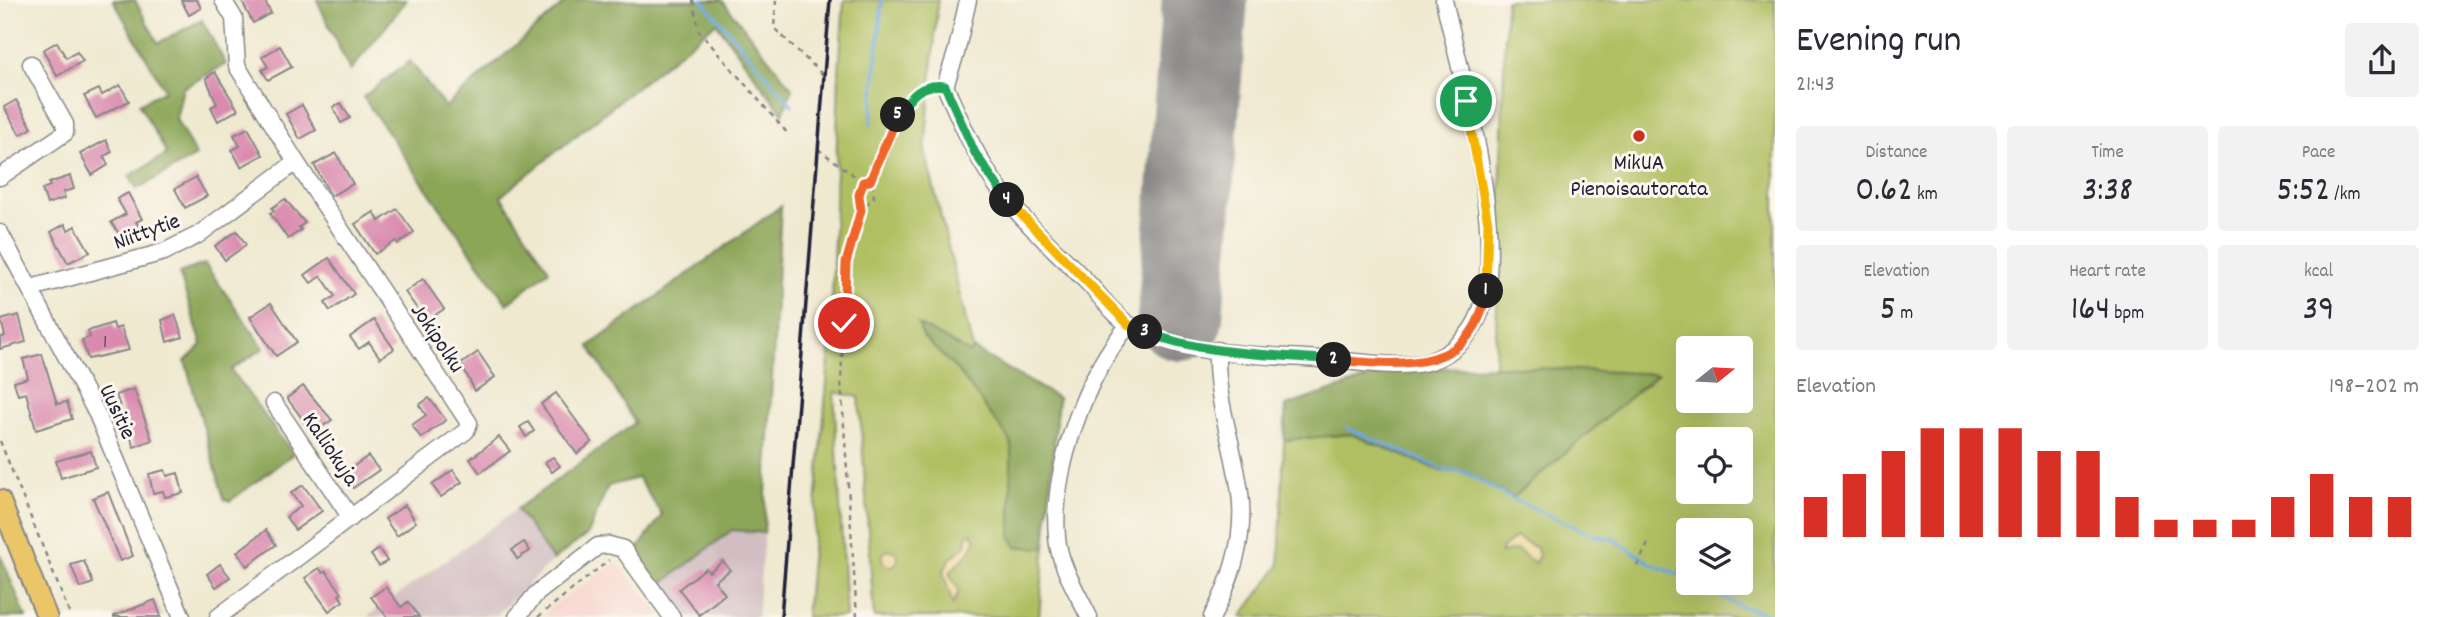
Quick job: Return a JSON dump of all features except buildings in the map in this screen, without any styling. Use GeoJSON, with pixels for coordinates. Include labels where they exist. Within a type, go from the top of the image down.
{"type":"FeatureCollection","features":[{"type":"Feature","properties":{"kind":"main road"},"geometry":{"type":"LineString","coordinates":[[0,500],[47,617]]}},
{"type":"Feature","properties":{"kind":"street","name":"Jokipolku"},"geometry":{"type":"LineString","coordinates":[[218,617],[466,431],[469,422],[296,162],[237,66],[234,18],[223,0]]}},
{"type":"Feature","properties":{"kind":"street"},"geometry":{"type":"LineString","coordinates":[[968,0],[956,53],[945,86],[975,153],[1006,198],[1129,325],[1170,341],[1217,350],[1365,362],[1424,363],[1459,346],[1476,323],[1485,301],[1488,275],[1488,223],[1480,170],[1444,0]]}},
{"type":"Feature","properties":{"kind":"street"},"geometry":{"type":"LineString","coordinates":[[0,177],[65,134],[65,124],[31,64]]}},
{"type":"Feature","properties":{"kind":"street","name":"Niittytie"},"geometry":{"type":"LineString","coordinates":[[31,288],[164,252],[198,235],[296,162]]}},
{"type":"Feature","properties":{"kind":"street","name":"Uusitie"},"geometry":{"type":"LineString","coordinates":[[0,233],[97,414],[182,617]]}},
{"type":"Feature","properties":{"kind":"street"},"geometry":{"type":"LineString","coordinates":[[1088,617],[1059,547],[1057,516],[1062,478],[1078,413],[1118,337],[1129,325]]}},
{"type":"Feature","properties":{"kind":"street"},"geometry":{"type":"LineString","coordinates":[[1212,617],[1232,574],[1241,519],[1240,494],[1219,395],[1217,350]]}},
{"type":"Feature","properties":{"kind":"street","name":"Kalliokuja"},"geometry":{"type":"LineString","coordinates":[[274,403],[351,518]]}},
{"type":"Feature","properties":{"kind":"street"},"geometry":{"type":"LineString","coordinates":[[517,617],[536,594],[598,547],[609,545],[623,550],[672,617]]}},
{"type":"Feature","properties":{"kind":"path"},"geometry":{"type":"LineString","coordinates":[[693,0],[699,30],[789,135]]}},
{"type":"Feature","properties":{"kind":"path"},"geometry":{"type":"LineString","coordinates":[[776,0],[774,27],[824,76]]}},
{"type":"Feature","properties":{"kind":"path"},"geometry":{"type":"LineString","coordinates":[[870,181],[895,120],[918,89],[931,84],[945,86]]}},
{"type":"Feature","properties":{"kind":"path"},"geometry":{"type":"LineString","coordinates":[[818,149],[863,182],[870,181],[875,184],[874,197],[861,210]]}},
{"type":"Feature","properties":{"kind":"path"},"geometry":{"type":"LineString","coordinates":[[857,617],[841,382],[846,263],[861,210],[859,195],[863,182]]}},
{"type":"Feature","properties":{"kind":"path"},"geometry":{"type":"LineString","coordinates":[[0,441],[71,617]]}},
{"type":"Feature","properties":{"kind":"path"},"geometry":{"type":"LineString","coordinates":[[1637,566],[1648,544]]}},
{"type":"Feature","properties":{"kind":"path"},"geometry":{"type":"LineString","coordinates":[[538,617],[554,601],[623,550]]}},
{"type":"Feature","properties":{"kind":"shaded area"},"geometry":{"type":"Polygon","coordinates":[[[517,509],[553,560],[497,615],[367,617],[517,509]]]}},
{"type":"Feature","properties":{"kind":"shaded area"},"geometry":{"type":"Polygon","coordinates":[[[733,530],[764,533],[757,617],[682,617],[659,586],[733,530]]]}},
{"type":"Feature","properties":{"kind":"shaded area"},"geometry":{"type":"Polygon","coordinates":[[[617,562],[662,617],[543,617],[548,609],[617,562]]]}},
{"type":"Feature","properties":{"kind":"green space"},"geometry":{"type":"Polygon","coordinates":[[[113,0],[135,0],[158,43],[202,20],[226,64],[183,88],[176,119],[196,156],[137,189],[129,176],[167,154],[139,104],[165,90],[113,0]]]}},
{"type":"Feature","properties":{"kind":"green space"},"geometry":{"type":"Polygon","coordinates":[[[317,0],[407,0],[350,71],[317,0]]]}},
{"type":"Feature","properties":{"kind":"green space"},"geometry":{"type":"Polygon","coordinates":[[[568,0],[722,0],[792,88],[783,114],[716,23],[501,196],[549,270],[507,304],[363,97],[410,61],[445,107],[568,0]]]}},
{"type":"Feature","properties":{"kind":"green space"},"geometry":{"type":"Polygon","coordinates":[[[844,0],[938,0],[925,151],[973,349],[1058,398],[1039,617],[874,617],[859,397],[834,392],[846,617],[806,617],[831,337],[839,72],[844,0]]]}},
{"type":"Feature","properties":{"kind":"green space"},"geometry":{"type":"Polygon","coordinates":[[[1506,0],[1775,0],[1775,617],[1241,617],[1279,566],[1284,440],[1351,434],[1441,471],[1464,472],[1513,497],[1656,375],[1495,366],[1506,0]]]}},
{"type":"Feature","properties":{"kind":"green space"},"geometry":{"type":"Polygon","coordinates":[[[781,206],[764,533],[732,530],[659,586],[637,550],[662,515],[638,478],[608,486],[588,534],[553,560],[517,509],[635,423],[589,346],[781,206]]]}},
{"type":"Feature","properties":{"kind":"green space"},"geometry":{"type":"Polygon","coordinates":[[[205,264],[264,348],[231,370],[293,454],[230,501],[224,499],[185,361],[202,345],[179,273],[205,264]]]}},
{"type":"Feature","properties":{"kind":"green space"},"geometry":{"type":"Polygon","coordinates":[[[918,324],[970,353],[973,349],[1058,398],[1045,548],[1017,547],[1011,538],[1011,442],[958,371],[924,338],[918,324]]]}},
{"type":"Feature","properties":{"kind":"green space"},"geometry":{"type":"Polygon","coordinates":[[[1495,366],[1657,374],[1513,498],[1464,472],[1441,471],[1351,434],[1284,440],[1286,406],[1393,370],[1495,366]]]}},
{"type":"Feature","properties":{"kind":"green space"},"geometry":{"type":"Polygon","coordinates":[[[0,554],[26,617],[0,617],[0,554]]]}},
{"type":"Feature","properties":{"kind":"sand"},"geometry":{"type":"Polygon","coordinates":[[[972,533],[976,539],[969,553],[949,573],[959,591],[953,605],[943,572],[950,559],[966,545],[967,535],[972,533]]]}},
{"type":"Feature","properties":{"kind":"sand"},"geometry":{"type":"Polygon","coordinates":[[[1516,537],[1537,548],[1539,555],[1535,563],[1517,550],[1501,553],[1502,548],[1516,537]]]}},
{"type":"Feature","properties":{"kind":"sand"},"geometry":{"type":"Polygon","coordinates":[[[887,550],[893,550],[898,558],[896,564],[887,566],[882,561],[882,555],[887,550]]]}},
{"type":"Feature","properties":{"kind":"waterway"},"geometry":{"type":"LineString","coordinates":[[702,0],[792,105]]}},
{"type":"Feature","properties":{"kind":"waterway"},"geometry":{"type":"LineString","coordinates":[[871,124],[882,0]]}},
{"type":"Feature","properties":{"kind":"waterway"},"geometry":{"type":"LineString","coordinates":[[1347,428],[1444,470],[1464,472],[1510,498],[1593,535],[1613,539],[1653,565],[1676,573]]}},
{"type":"Feature","properties":{"kind":"waterway"},"geometry":{"type":"LineString","coordinates":[[1719,595],[1739,606],[1775,616]]}},
{"type":"Feature","properties":{"kind":"runway"},"geometry":{"type":"LineString","coordinates":[[1180,318],[1205,0]]}},
{"type":"Feature","properties":{"kind":"railway"},"geometry":{"type":"LineString","coordinates":[[781,617],[830,0]]}},
{"type":"Feature","properties":{"kind":"place","name":"MikUA Pienoisautorata"},"geometry":{"type":"Point","coordinates":[1639,136]}},
{"type":"Feature","properties":{"kind":"route"},"geometry":{"type":"LineString","coordinates":[[844,323],[846,263],[861,210],[860,186],[867,180],[870,181],[895,120],[909,99],[918,89],[931,84],[945,86],[975,153],[1006,198],[1129,325],[1170,341],[1217,350],[1365,362],[1424,363],[1459,346],[1476,323],[1485,301],[1488,223],[1466,101]]}}]}
